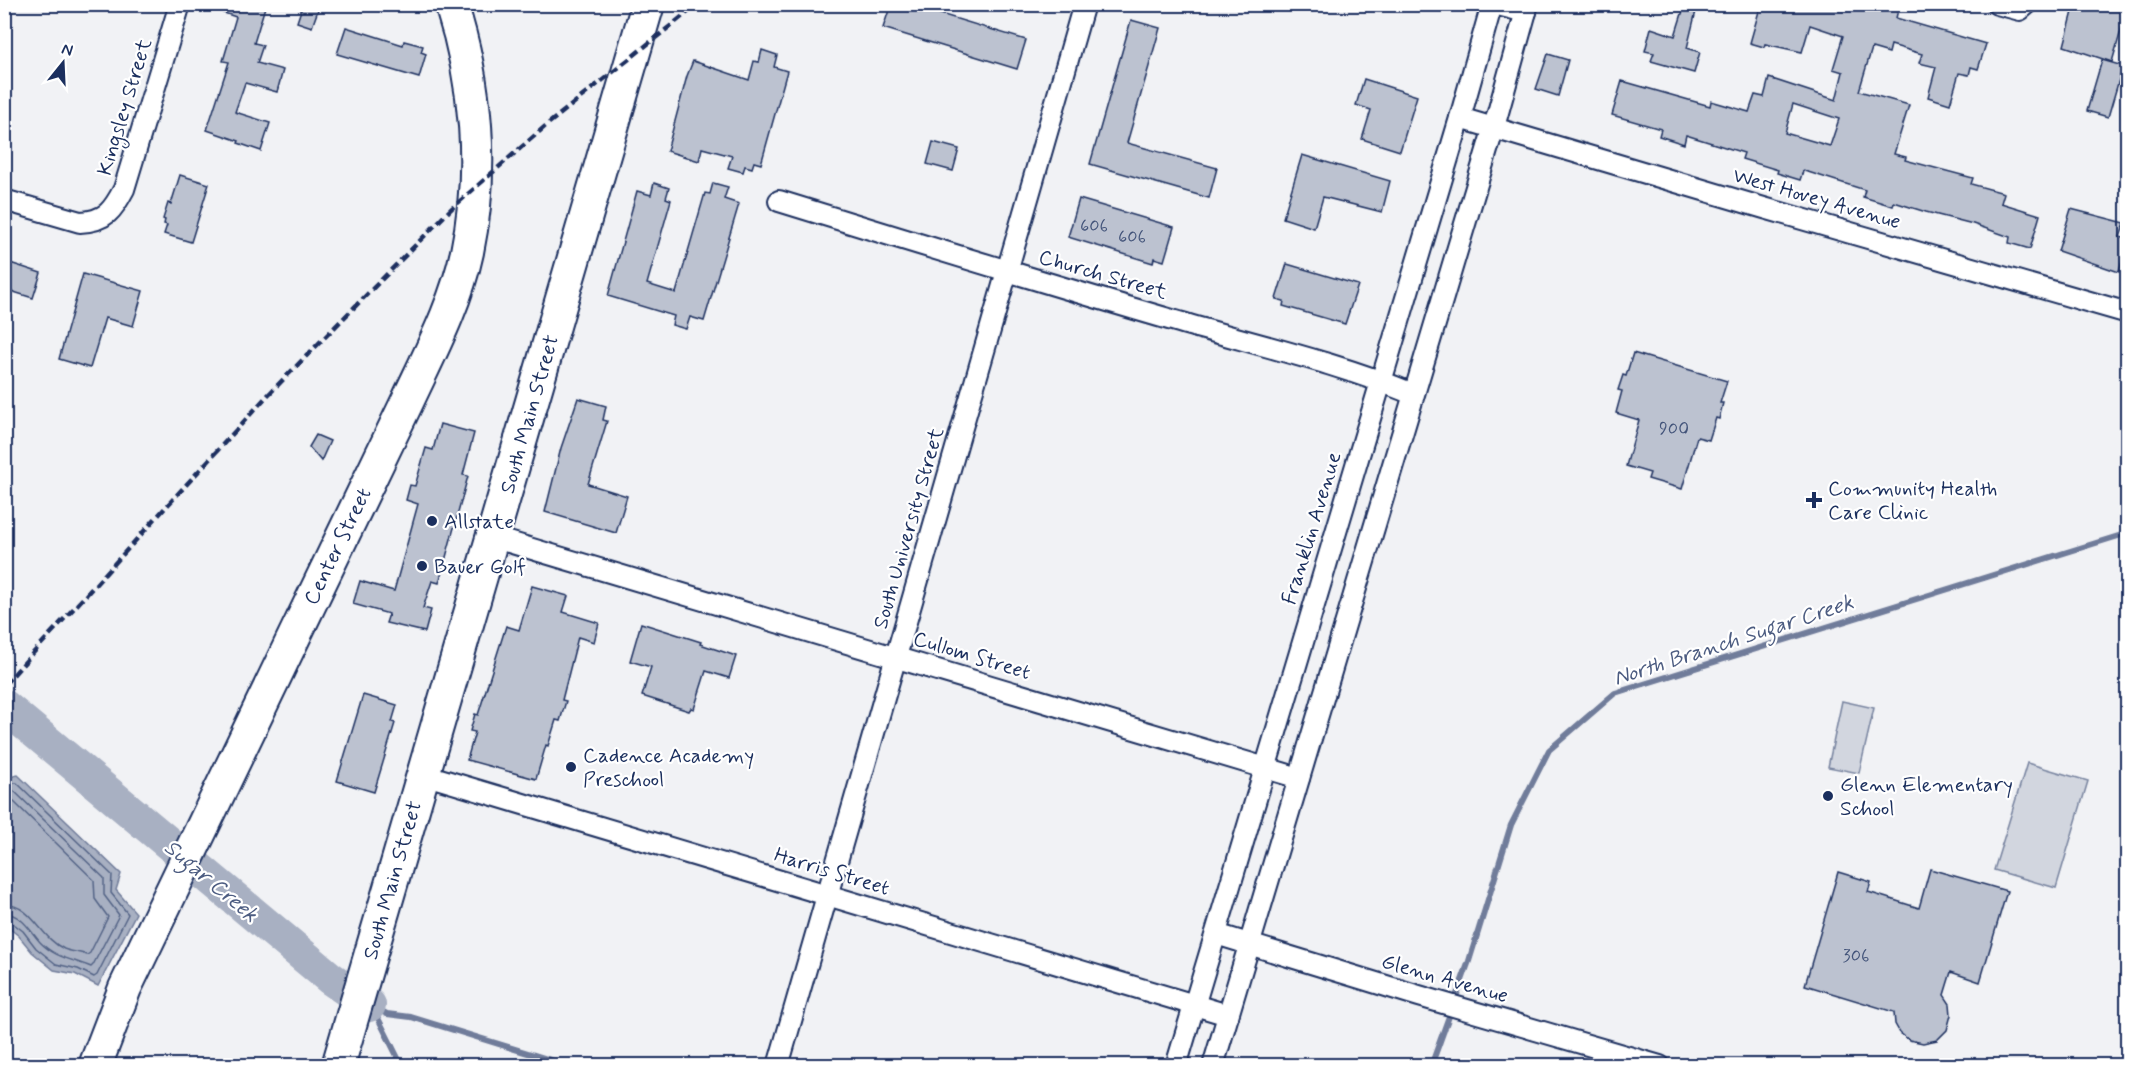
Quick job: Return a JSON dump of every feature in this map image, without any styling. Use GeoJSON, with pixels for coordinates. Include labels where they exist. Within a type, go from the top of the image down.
{"type":"FeatureCollection","features":[{"type":"Feature","properties":{"kind":"main road","name":"Center Street"},"geometry":{"type":"LineString","coordinates":[[95,1065],[125,988],[408,400],[443,325],[459,279],[466,253],[473,208],[476,169],[474,117],[462,40],[451,4]]}},
{"type":"Feature","properties":{"kind":"main road","name":"South Main Street"},"geometry":{"type":"LineString","coordinates":[[338,1065],[648,4]]}},
{"type":"Feature","properties":{"kind":"street","name":"Kingsley Street"},"geometry":{"type":"LineString","coordinates":[[4,200],[80,222],[102,217],[114,208],[124,189],[180,4]]}},
{"type":"Feature","properties":{"kind":"street","name":"South University Street"},"geometry":{"type":"LineString","coordinates":[[778,1065],[1084,4]]}},
{"type":"Feature","properties":{"kind":"street"},"geometry":{"type":"LineString","coordinates":[[1213,1065],[1494,127],[1527,8],[1493,4]]}},
{"type":"Feature","properties":{"kind":"street","name":"Franklin Avenue"},"geometry":{"type":"LineString","coordinates":[[1176,1065],[1493,4]]}},
{"type":"Feature","properties":{"kind":"street"},"geometry":{"type":"LineString","coordinates":[[1997,4],[2020,10],[2027,4]]}},
{"type":"Feature","properties":{"kind":"street","name":"West Hovey Avenue"},"geometry":{"type":"LineString","coordinates":[[1460,118],[2127,313]]}},
{"type":"Feature","properties":{"kind":"street","name":"Church Street"},"geometry":{"type":"LineString","coordinates":[[779,201],[1006,271],[1381,380],[1413,394]]}},
{"type":"Feature","properties":{"kind":"street","name":"Cullom Street"},"geometry":{"type":"LineString","coordinates":[[492,537],[1299,778]]}},
{"type":"Feature","properties":{"kind":"street","name":"Harris Street"},"geometry":{"type":"LineString","coordinates":[[423,774],[1228,1015]]}},
{"type":"Feature","properties":{"kind":"street","name":"Glenn Avenue"},"geometry":{"type":"LineString","coordinates":[[1216,934],[1433,1000],[1660,1065]]}},
{"type":"Feature","properties":{"kind":"shaded area"},"geometry":{"type":"Polygon","coordinates":[[[1842,701],[1874,708],[1859,773],[1828,767],[1842,701]]]}},
{"type":"Feature","properties":{"kind":"shaded area"},"geometry":{"type":"Polygon","coordinates":[[[2027,763],[2088,781],[2056,888],[1994,870],[2027,763]]]}},
{"type":"Feature","properties":{"kind":"water"},"geometry":{"type":"Polygon","coordinates":[[[18,775],[121,874],[116,890],[136,913],[98,986],[75,974],[54,970],[5,925],[5,778],[18,775]]]}},
{"type":"Feature","properties":{"kind":"building"},"geometry":{"type":"Polygon","coordinates":[[[210,4],[257,4],[265,7],[254,43],[263,45],[257,63],[283,70],[277,92],[245,83],[235,112],[270,123],[261,151],[207,130],[229,62],[223,61],[236,17],[209,8],[210,4]]]}},
{"type":"Feature","properties":{"kind":"building"},"geometry":{"type":"Polygon","coordinates":[[[303,4],[319,7],[312,27],[297,22],[303,4]]]}},
{"type":"Feature","properties":{"kind":"building"},"geometry":{"type":"Polygon","coordinates":[[[891,4],[908,4],[1026,40],[1017,69],[883,28],[891,4]]]}},
{"type":"Feature","properties":{"kind":"building"},"geometry":{"type":"Polygon","coordinates":[[[1685,4],[1697,7],[1687,48],[1700,52],[1694,73],[1651,61],[1654,53],[1645,51],[1651,28],[1675,36],[1685,4]]]}},
{"type":"Feature","properties":{"kind":"building"},"geometry":{"type":"Polygon","coordinates":[[[1761,4],[1878,4],[1898,10],[1896,18],[1986,44],[1978,69],[1971,67],[1969,75],[1959,73],[1950,104],[1928,97],[1936,67],[1919,63],[1922,54],[1891,45],[1889,53],[1872,48],[1859,91],[1909,105],[1894,154],[1906,157],[1905,160],[1973,178],[1971,184],[2004,193],[2001,203],[2040,215],[2030,249],[2009,243],[2010,237],[1973,224],[1894,202],[1893,206],[1863,197],[1865,190],[1808,172],[1803,171],[1800,180],[1777,173],[1778,170],[1742,159],[1744,153],[1686,135],[1684,144],[1659,136],[1661,129],[1612,115],[1622,81],[1710,106],[1711,101],[1749,112],[1755,95],[1764,97],[1769,78],[1836,100],[1843,72],[1833,69],[1843,36],[1810,25],[1802,52],[1750,43],[1761,4]],[[1793,104],[1785,133],[1830,146],[1839,119],[1793,104]]]}},
{"type":"Feature","properties":{"kind":"building"},"geometry":{"type":"Polygon","coordinates":[[[2075,4],[2127,4],[2127,28],[2122,27],[2112,62],[2064,46],[2075,4]]]}},
{"type":"Feature","properties":{"kind":"building"},"geometry":{"type":"Polygon","coordinates":[[[1131,20],[1160,28],[1127,143],[1217,168],[1209,198],[1090,164],[1131,20]]]}},
{"type":"Feature","properties":{"kind":"building"},"geometry":{"type":"Polygon","coordinates":[[[346,27],[403,45],[404,41],[423,46],[421,52],[426,54],[419,78],[337,54],[346,27]]]}},
{"type":"Feature","properties":{"kind":"building"},"geometry":{"type":"Polygon","coordinates":[[[762,50],[777,55],[774,67],[787,71],[761,164],[754,162],[752,168],[745,166],[743,172],[728,168],[732,156],[702,148],[699,161],[667,151],[693,61],[749,80],[754,61],[759,62],[762,50]]]}},
{"type":"Feature","properties":{"kind":"building"},"geometry":{"type":"Polygon","coordinates":[[[1548,54],[1568,60],[1558,96],[1536,89],[1548,54]]]}},
{"type":"Feature","properties":{"kind":"building"},"geometry":{"type":"Polygon","coordinates":[[[2102,60],[2123,66],[2108,117],[2087,111],[2102,60]]]}},
{"type":"Feature","properties":{"kind":"building"},"geometry":{"type":"Polygon","coordinates":[[[1364,79],[1417,96],[1400,151],[1362,139],[1371,110],[1356,105],[1364,79]]]}},
{"type":"Feature","properties":{"kind":"building"},"geometry":{"type":"Polygon","coordinates":[[[933,142],[959,149],[953,171],[927,164],[933,142]]]}},
{"type":"Feature","properties":{"kind":"building"},"geometry":{"type":"Polygon","coordinates":[[[1302,155],[1390,181],[1382,212],[1323,197],[1314,228],[1283,218],[1302,155]]]}},
{"type":"Feature","properties":{"kind":"building"},"geometry":{"type":"Polygon","coordinates":[[[180,175],[209,184],[191,242],[164,234],[167,225],[164,224],[163,219],[168,203],[171,204],[180,175]]]}},
{"type":"Feature","properties":{"kind":"building"},"geometry":{"type":"Polygon","coordinates":[[[654,183],[669,188],[666,198],[671,200],[647,284],[676,293],[705,193],[710,194],[713,183],[728,187],[724,199],[739,204],[704,321],[690,317],[686,329],[672,325],[674,316],[608,296],[637,191],[651,195],[654,183]]]}},
{"type":"Feature","properties":{"kind":"building"},"geometry":{"type":"Polygon","coordinates":[[[1079,199],[1174,227],[1164,261],[1154,258],[1153,263],[1068,237],[1079,199]]]}},
{"type":"Feature","properties":{"kind":"building"},"geometry":{"type":"Polygon","coordinates":[[[2071,209],[2125,223],[2120,237],[2127,239],[2127,243],[2119,272],[2058,251],[2071,209]]]}},
{"type":"Feature","properties":{"kind":"building"},"geometry":{"type":"Polygon","coordinates":[[[4,261],[41,273],[33,298],[4,289],[4,261]]]}},
{"type":"Feature","properties":{"kind":"building"},"geometry":{"type":"Polygon","coordinates":[[[1287,264],[1358,285],[1345,324],[1283,306],[1284,301],[1276,299],[1287,264]]]}},
{"type":"Feature","properties":{"kind":"building"},"geometry":{"type":"Polygon","coordinates":[[[83,274],[143,291],[133,326],[105,318],[90,368],[59,359],[83,274]]]}},
{"type":"Feature","properties":{"kind":"building"},"geometry":{"type":"Polygon","coordinates":[[[1633,353],[1727,381],[1720,403],[1723,403],[1719,419],[1716,418],[1709,440],[1697,437],[1682,489],[1648,479],[1650,473],[1626,466],[1639,420],[1616,413],[1622,391],[1618,390],[1623,375],[1626,376],[1633,353]]]}},
{"type":"Feature","properties":{"kind":"building"},"geometry":{"type":"Polygon","coordinates":[[[578,398],[606,406],[603,420],[607,421],[588,484],[627,496],[616,533],[545,512],[561,448],[578,398]]]}},
{"type":"Feature","properties":{"kind":"building"},"geometry":{"type":"Polygon","coordinates":[[[440,424],[474,433],[463,475],[468,476],[439,583],[432,581],[423,608],[431,610],[425,632],[386,623],[389,614],[353,604],[360,581],[394,591],[418,504],[406,500],[410,485],[415,486],[426,448],[433,450],[440,424]]]}},
{"type":"Feature","properties":{"kind":"building"},"geometry":{"type":"Polygon","coordinates":[[[316,435],[330,441],[321,461],[309,447],[316,435]]]}},
{"type":"Feature","properties":{"kind":"building"},"geometry":{"type":"Polygon","coordinates":[[[532,586],[568,596],[563,612],[599,623],[594,642],[578,637],[562,700],[566,701],[560,721],[556,720],[548,746],[546,745],[536,779],[467,760],[475,732],[470,731],[475,714],[478,715],[506,626],[519,630],[532,586]]]}},
{"type":"Feature","properties":{"kind":"building"},"geometry":{"type":"Polygon","coordinates":[[[641,623],[736,656],[729,678],[706,671],[694,709],[691,708],[689,711],[642,696],[651,667],[630,661],[641,623]]]}},
{"type":"Feature","properties":{"kind":"building"},"geometry":{"type":"Polygon","coordinates":[[[363,695],[397,705],[392,722],[395,723],[374,792],[337,781],[363,695]]]}},
{"type":"Feature","properties":{"kind":"building"},"geometry":{"type":"Polygon","coordinates":[[[1930,869],[2007,891],[1980,982],[1951,972],[1944,995],[1950,1004],[1951,1015],[1947,1030],[1937,1040],[1923,1043],[1909,1040],[1900,1033],[1895,1024],[1894,1012],[1805,985],[1838,872],[1871,882],[1868,892],[1919,908],[1930,869]]]}},
{"type":"Feature","properties":{"kind":"waterway","name":"North Branch Sugar Creek"},"geometry":{"type":"LineString","coordinates":[[1431,1066],[1469,961],[1511,825],[1549,750],[1615,693],[2128,533]]}},
{"type":"Feature","properties":{"kind":"waterway","name":"Sugar Creek"},"geometry":{"type":"LineString","coordinates":[[4,706],[330,978],[369,1005]]}},
{"type":"Feature","properties":{"kind":"waterway","name":"North Branch Sugar Creek"},"geometry":{"type":"LineString","coordinates":[[369,1005],[387,1014],[411,1017],[570,1066]]}},
{"type":"Feature","properties":{"kind":"waterway","name":"Sugar Creek"},"geometry":{"type":"LineString","coordinates":[[369,1006],[378,1018],[402,1066]]}},
{"type":"Feature","properties":{"kind":"railway"},"geometry":{"type":"LineString","coordinates":[[4,685],[267,396],[451,209],[549,123],[698,4]]}},
{"type":"Feature","properties":{"kind":"place","name":"Community Health Care Clinic"},"geometry":{"type":"Point","coordinates":[1814,500]}},
{"type":"Feature","properties":{"kind":"place","name":"Allstate"},"geometry":{"type":"Point","coordinates":[432,521]}},
{"type":"Feature","properties":{"kind":"place","name":"Bauer Golf"},"geometry":{"type":"Point","coordinates":[422,566]}},
{"type":"Feature","properties":{"kind":"place","name":"Cadence Academy Preschool"},"geometry":{"type":"Point","coordinates":[571,767]}},
{"type":"Feature","properties":{"kind":"place","name":"Glenn Elementary School"},"geometry":{"type":"Point","coordinates":[1828,796]}}]}
